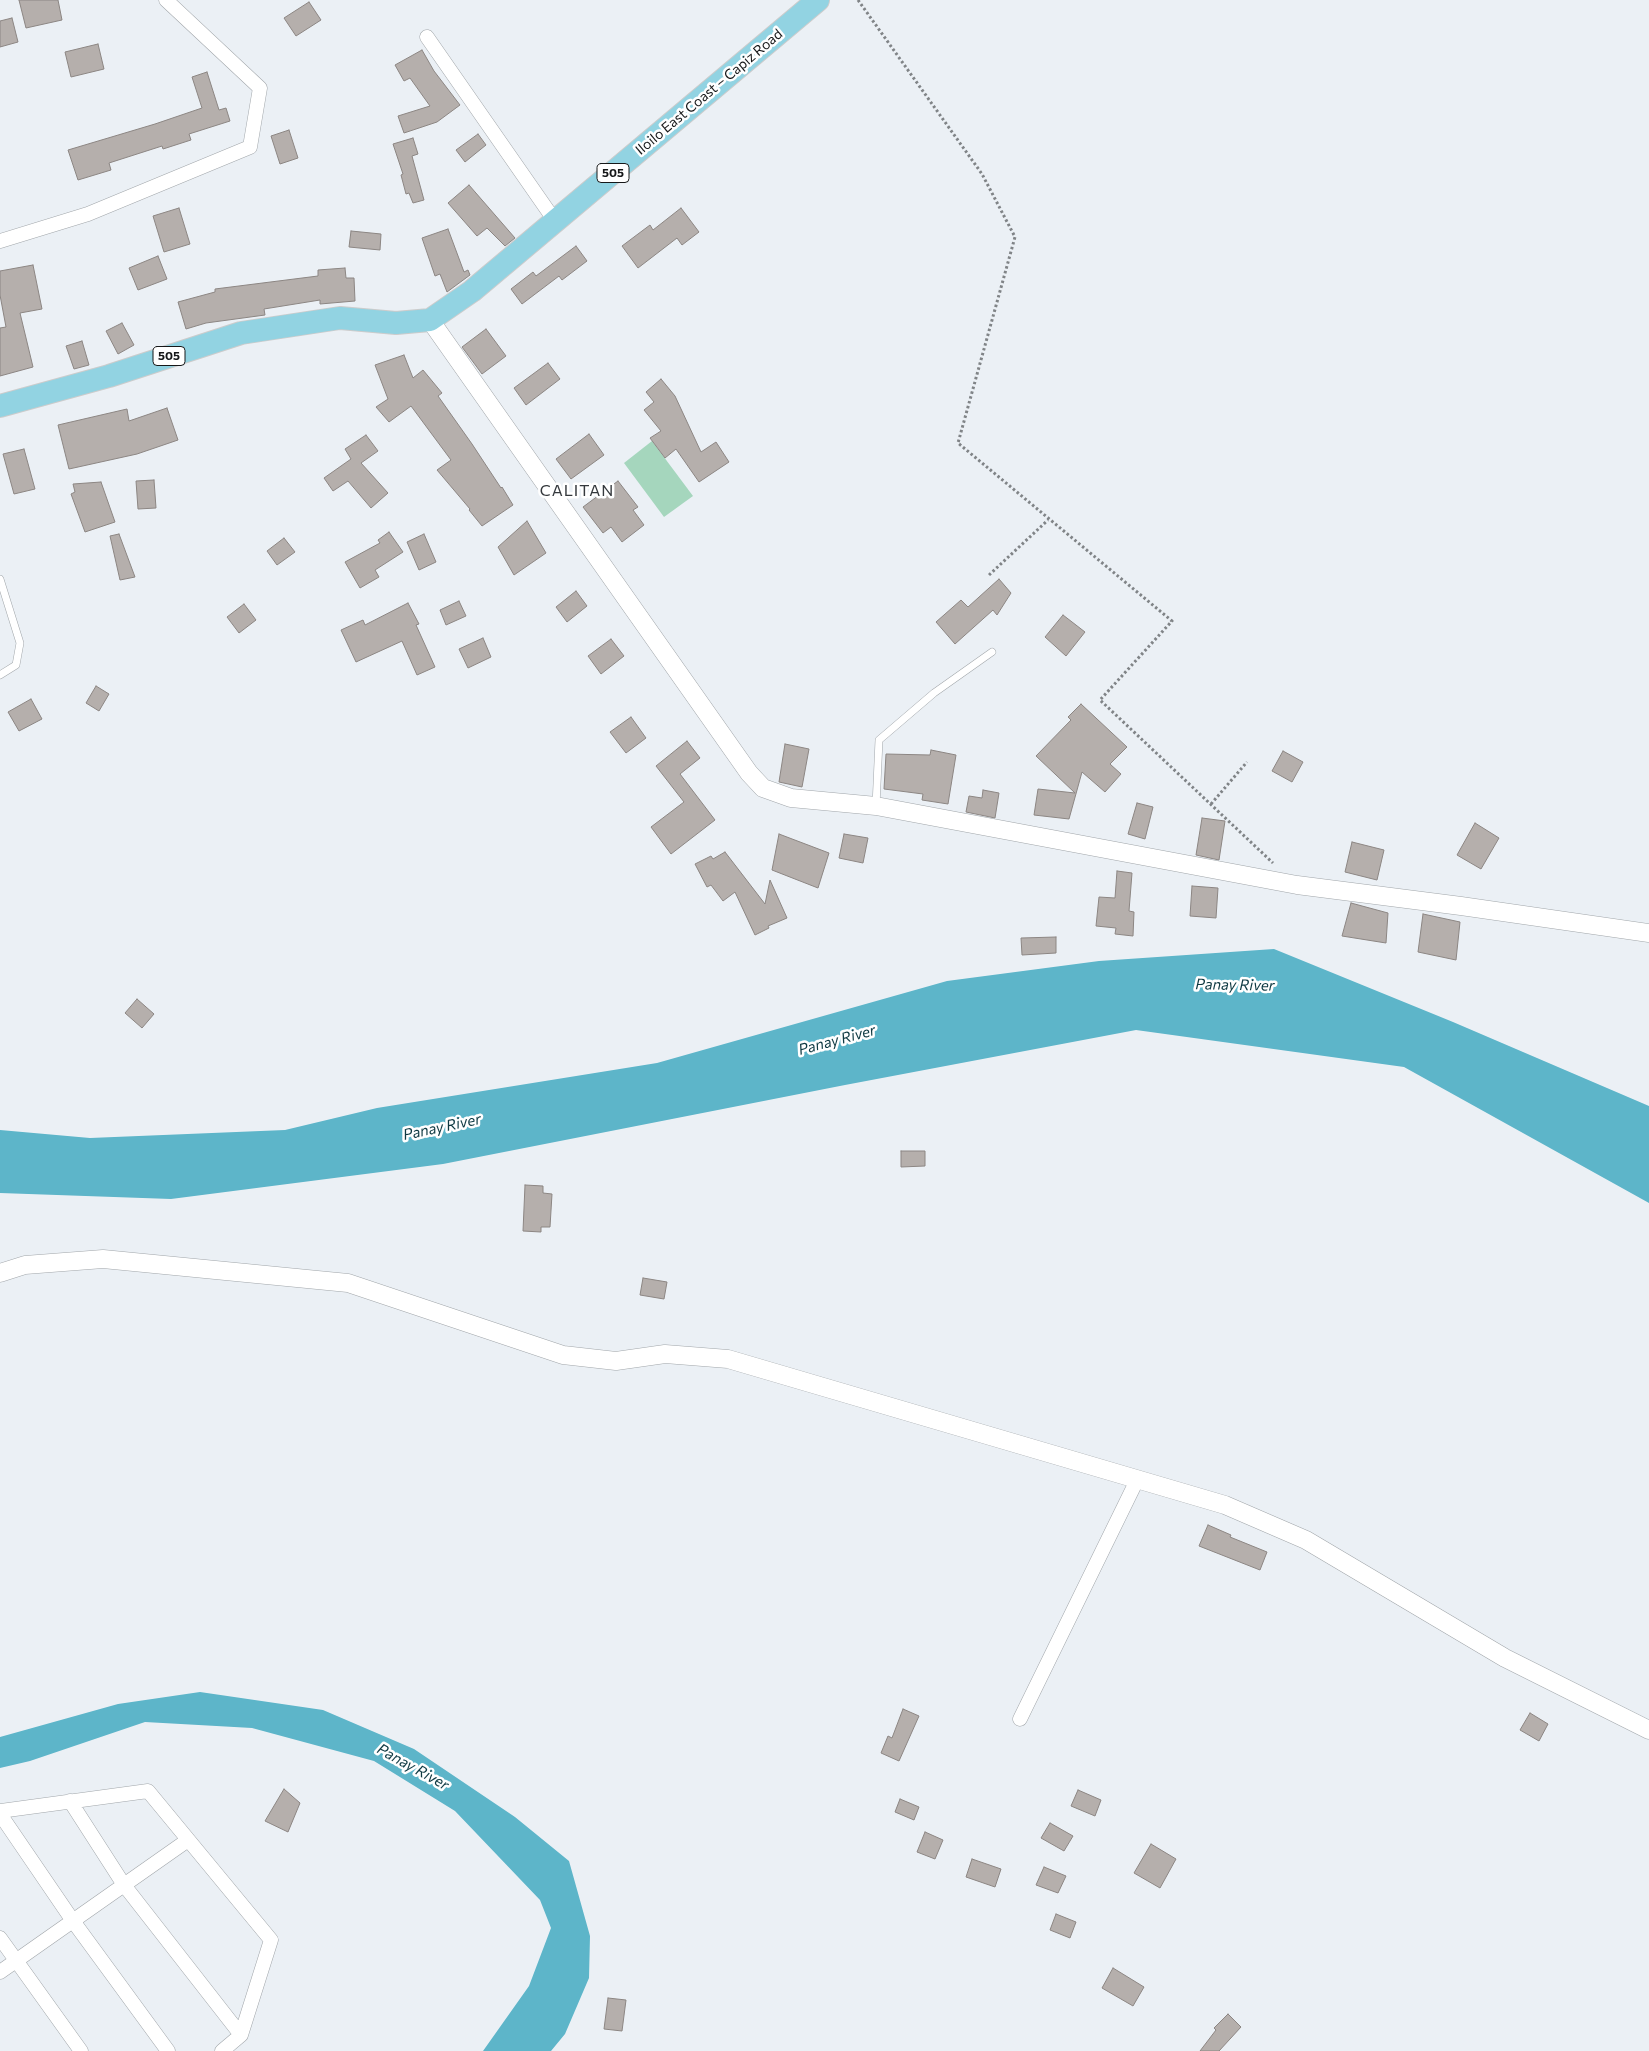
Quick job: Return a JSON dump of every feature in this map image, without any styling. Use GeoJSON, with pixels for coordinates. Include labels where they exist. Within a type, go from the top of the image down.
{"type":"FeatureCollection","features":[{"type":"Feature","properties":{"kind":"main road","name":"Iloilo East Coast – Capiz Road"},"geometry":{"type":"LineString","coordinates":[[0,406],[109,376],[242,333],[340,318],[396,323],[430,320],[472,291],[818,0]]}},
{"type":"Feature","properties":{"kind":"street"},"geometry":{"type":"LineString","coordinates":[[0,241],[88,214],[250,147],[260,88],[166,0]]}},
{"type":"Feature","properties":{"kind":"street"},"geometry":{"type":"LineString","coordinates":[[427,37],[555,221]]}},
{"type":"Feature","properties":{"kind":"street"},"geometry":{"type":"LineString","coordinates":[[430,320],[749,773],[763,788],[791,798],[876,806],[1297,885],[1649,933]]}},
{"type":"Feature","properties":{"kind":"street"},"geometry":{"type":"LineString","coordinates":[[0,1273],[24,1265],[103,1259],[348,1283],[563,1355],[616,1362],[665,1354],[728,1359],[1225,1505],[1306,1540],[1506,1658],[1649,1730]]}},
{"type":"Feature","properties":{"kind":"street"},"geometry":{"type":"LineString","coordinates":[[1020,1719],[1138,1478]]}},
{"type":"Feature","properties":{"kind":"street"},"geometry":{"type":"LineString","coordinates":[[168,2051],[73,1921],[0,1812],[148,1791],[271,1940],[241,2035],[222,2051]]}},
{"type":"Feature","properties":{"kind":"street"},"geometry":{"type":"LineString","coordinates":[[70,1801],[124,1885],[241,2035]]}},
{"type":"Feature","properties":{"kind":"street"},"geometry":{"type":"LineString","coordinates":[[0,1972],[188,1840]]}},
{"type":"Feature","properties":{"kind":"street"},"geometry":{"type":"LineString","coordinates":[[0,1938],[80,2051]]}},
{"type":"Feature","properties":{"kind":"lane"},"geometry":{"type":"LineString","coordinates":[[0,578],[20,644],[16,665],[0,676]]}},
{"type":"Feature","properties":{"kind":"lane"},"geometry":{"type":"LineString","coordinates":[[876,806],[879,740],[934,693],[992,652]]}},
{"type":"Feature","properties":{"kind":"path"},"geometry":{"type":"LineString","coordinates":[[858,0],[982,174],[1015,237],[958,443],[1048,520],[1172,621],[1100,700],[1297,885]]}},
{"type":"Feature","properties":{"kind":"path"},"geometry":{"type":"LineString","coordinates":[[989,575],[1048,520]]}},
{"type":"Feature","properties":{"kind":"path"},"geometry":{"type":"LineString","coordinates":[[1211,804],[1247,762]]}},
{"type":"Feature","properties":{"kind":"green space"},"geometry":{"type":"Polygon","coordinates":[[[652,441],[693,496],[664,517],[624,463],[652,441]]]}},
{"type":"Feature","properties":{"kind":"water","name":"Panay River"},"geometry":{"type":"Polygon","coordinates":[[[1274,949],[1453,1022],[1649,1106],[1649,1203],[1404,1067],[1136,1030],[443,1164],[171,1199],[0,1193],[0,1130],[90,1138],[285,1130],[377,1108],[657,1063],[947,981],[1099,961],[1274,949]]]}},
{"type":"Feature","properties":{"kind":"water","name":"Panay River"},"geometry":{"type":"Polygon","coordinates":[[[200,1692],[323,1710],[414,1749],[515,1817],[569,1861],[590,1936],[589,1978],[565,2034],[551,2051],[483,2051],[529,1986],[551,1928],[540,1900],[455,1811],[374,1761],[252,1728],[145,1722],[30,1761],[0,1768],[0,1737],[118,1704],[200,1692]]]}},
{"type":"Feature","properties":{"kind":"building"},"geometry":{"type":"Polygon","coordinates":[[[19,0],[58,0],[62,20],[26,28],[19,0]]]}},
{"type":"Feature","properties":{"kind":"building"},"geometry":{"type":"Polygon","coordinates":[[[309,2],[321,20],[296,36],[284,18],[309,2]]]}},
{"type":"Feature","properties":{"kind":"building"},"geometry":{"type":"Polygon","coordinates":[[[12,18],[18,42],[0,47],[0,21],[12,18]]]}},
{"type":"Feature","properties":{"kind":"building"},"geometry":{"type":"Polygon","coordinates":[[[98,44],[104,69],[71,77],[65,52],[98,44]]]}},
{"type":"Feature","properties":{"kind":"building"},"geometry":{"type":"Polygon","coordinates":[[[422,50],[434,71],[460,105],[437,122],[404,133],[398,116],[430,106],[410,78],[404,81],[395,65],[422,50]]]}},
{"type":"Feature","properties":{"kind":"building"},"geometry":{"type":"Polygon","coordinates":[[[207,72],[219,110],[226,108],[230,121],[189,134],[191,140],[163,149],[162,146],[109,163],[111,170],[78,180],[68,150],[202,108],[192,77],[207,72]]]}},
{"type":"Feature","properties":{"kind":"building"},"geometry":{"type":"Polygon","coordinates":[[[289,130],[298,158],[280,164],[271,136],[289,130]]]}},
{"type":"Feature","properties":{"kind":"building"},"geometry":{"type":"Polygon","coordinates":[[[478,134],[486,145],[465,162],[456,150],[478,134]]]}},
{"type":"Feature","properties":{"kind":"building"},"geometry":{"type":"Polygon","coordinates":[[[413,138],[418,154],[412,156],[424,200],[413,203],[409,193],[406,194],[401,175],[403,174],[393,144],[413,138]]]}},
{"type":"Feature","properties":{"kind":"building"},"geometry":{"type":"Polygon","coordinates":[[[469,185],[515,238],[505,246],[487,228],[477,236],[448,203],[469,185]]]}},
{"type":"Feature","properties":{"kind":"building"},"geometry":{"type":"Polygon","coordinates":[[[179,208],[190,244],[164,252],[153,216],[179,208]]]}},
{"type":"Feature","properties":{"kind":"building"},"geometry":{"type":"Polygon","coordinates":[[[681,208],[699,232],[682,245],[677,238],[638,268],[622,246],[650,225],[653,230],[681,208]]]}},
{"type":"Feature","properties":{"kind":"building"},"geometry":{"type":"Polygon","coordinates":[[[448,229],[464,272],[468,270],[470,275],[447,292],[440,274],[435,276],[422,238],[448,229]]]}},
{"type":"Feature","properties":{"kind":"building"},"geometry":{"type":"Polygon","coordinates":[[[351,231],[381,234],[380,250],[349,247],[351,231]]]}},
{"type":"Feature","properties":{"kind":"building"},"geometry":{"type":"Polygon","coordinates":[[[576,246],[587,261],[562,280],[559,276],[522,304],[511,289],[533,272],[536,276],[576,246]]]}},
{"type":"Feature","properties":{"kind":"building"},"geometry":{"type":"Polygon","coordinates":[[[158,256],[167,279],[138,290],[129,268],[158,256]]]}},
{"type":"Feature","properties":{"kind":"building"},"geometry":{"type":"Polygon","coordinates":[[[33,265],[42,309],[20,313],[33,367],[0,376],[0,328],[6,327],[0,295],[0,271],[33,265]]]}},
{"type":"Feature","properties":{"kind":"building"},"geometry":{"type":"Polygon","coordinates":[[[345,268],[346,278],[354,278],[355,301],[320,304],[320,300],[264,309],[265,315],[206,323],[186,329],[178,302],[215,292],[215,289],[318,276],[318,270],[345,268]]]}},
{"type":"Feature","properties":{"kind":"building"},"geometry":{"type":"Polygon","coordinates":[[[122,323],[134,345],[118,354],[106,331],[122,323]]]}},
{"type":"Feature","properties":{"kind":"building"},"geometry":{"type":"Polygon","coordinates":[[[486,329],[506,356],[482,374],[462,347],[486,329]]]}},
{"type":"Feature","properties":{"kind":"building"},"geometry":{"type":"Polygon","coordinates":[[[82,341],[89,365],[74,369],[66,346],[82,341]]]}},
{"type":"Feature","properties":{"kind":"building"},"geometry":{"type":"Polygon","coordinates":[[[404,355],[413,378],[423,370],[442,393],[438,396],[513,505],[482,526],[437,470],[451,460],[411,406],[389,422],[376,407],[388,399],[375,365],[404,355]]]}},
{"type":"Feature","properties":{"kind":"building"},"geometry":{"type":"Polygon","coordinates":[[[548,363],[560,379],[526,405],[514,388],[548,363]]]}},
{"type":"Feature","properties":{"kind":"building"},"geometry":{"type":"Polygon","coordinates":[[[661,379],[675,396],[701,452],[716,442],[729,462],[699,482],[676,449],[665,458],[650,438],[661,431],[644,410],[654,402],[646,392],[661,379]]]}},
{"type":"Feature","properties":{"kind":"building"},"geometry":{"type":"Polygon","coordinates":[[[167,408],[178,440],[137,454],[69,469],[58,425],[127,409],[129,421],[167,408]]]}},
{"type":"Feature","properties":{"kind":"building"},"geometry":{"type":"Polygon","coordinates":[[[589,434],[604,455],[571,479],[556,459],[589,434]]]}},
{"type":"Feature","properties":{"kind":"building"},"geometry":{"type":"Polygon","coordinates":[[[366,435],[378,451],[361,463],[388,493],[371,508],[348,481],[333,491],[324,478],[351,459],[345,449],[366,435]]]}},
{"type":"Feature","properties":{"kind":"building"},"geometry":{"type":"Polygon","coordinates":[[[24,449],[35,489],[14,494],[3,454],[24,449]]]}},
{"type":"Feature","properties":{"kind":"building"},"geometry":{"type":"Polygon","coordinates":[[[154,480],[156,508],[138,509],[136,481],[154,480]]]}},
{"type":"Feature","properties":{"kind":"building"},"geometry":{"type":"Polygon","coordinates":[[[618,481],[638,507],[633,510],[644,525],[622,542],[611,527],[603,533],[583,507],[618,481]]]}},
{"type":"Feature","properties":{"kind":"building"},"geometry":{"type":"Polygon","coordinates":[[[101,482],[115,522],[85,532],[71,494],[75,492],[73,484],[101,482]]]}},
{"type":"Feature","properties":{"kind":"building"},"geometry":{"type":"Polygon","coordinates":[[[527,521],[546,553],[514,575],[498,547],[527,521]]]}},
{"type":"Feature","properties":{"kind":"building"},"geometry":{"type":"Polygon","coordinates":[[[389,532],[403,552],[375,570],[379,577],[360,588],[345,562],[380,543],[378,540],[389,532]]]}},
{"type":"Feature","properties":{"kind":"building"},"geometry":{"type":"Polygon","coordinates":[[[119,534],[135,577],[120,580],[110,536],[119,534]]]}},
{"type":"Feature","properties":{"kind":"building"},"geometry":{"type":"Polygon","coordinates":[[[424,534],[436,562],[419,570],[407,542],[424,534]]]}},
{"type":"Feature","properties":{"kind":"building"},"geometry":{"type":"Polygon","coordinates":[[[284,538],[295,552],[277,565],[267,551],[284,538]]]}},
{"type":"Feature","properties":{"kind":"building"},"geometry":{"type":"Polygon","coordinates":[[[999,579],[1011,593],[997,615],[993,610],[955,644],[936,622],[961,600],[968,607],[999,579]]]}},
{"type":"Feature","properties":{"kind":"building"},"geometry":{"type":"Polygon","coordinates":[[[576,591],[587,606],[567,622],[556,607],[576,591]]]}},
{"type":"Feature","properties":{"kind":"building"},"geometry":{"type":"Polygon","coordinates":[[[459,601],[466,616],[446,625],[440,610],[459,601]]]}},
{"type":"Feature","properties":{"kind":"building"},"geometry":{"type":"Polygon","coordinates":[[[408,603],[419,624],[416,625],[435,667],[417,675],[402,641],[356,662],[341,630],[363,620],[365,625],[408,603]]]}},
{"type":"Feature","properties":{"kind":"building"},"geometry":{"type":"Polygon","coordinates":[[[244,604],[256,620],[239,633],[227,617],[244,604]]]}},
{"type":"Feature","properties":{"kind":"building"},"geometry":{"type":"Polygon","coordinates":[[[1063,615],[1085,632],[1066,656],[1045,637],[1063,615]]]}},
{"type":"Feature","properties":{"kind":"building"},"geometry":{"type":"Polygon","coordinates":[[[483,638],[491,657],[468,668],[459,649],[483,638]]]}},
{"type":"Feature","properties":{"kind":"building"},"geometry":{"type":"Polygon","coordinates":[[[611,639],[624,656],[601,674],[588,656],[611,639]]]}},
{"type":"Feature","properties":{"kind":"building"},"geometry":{"type":"Polygon","coordinates":[[[96,686],[109,694],[99,711],[86,703],[96,686]]]}},
{"type":"Feature","properties":{"kind":"building"},"geometry":{"type":"Polygon","coordinates":[[[31,699],[42,719],[19,731],[8,712],[31,699]]]}},
{"type":"Feature","properties":{"kind":"building"},"geometry":{"type":"Polygon","coordinates":[[[1081,704],[1127,747],[1110,764],[1121,774],[1105,792],[1082,772],[1069,819],[1034,815],[1038,789],[1075,793],[1036,756],[1071,720],[1068,717],[1081,704]]]}},
{"type":"Feature","properties":{"kind":"building"},"geometry":{"type":"Polygon","coordinates":[[[631,717],[646,738],[626,753],[610,732],[631,717]]]}},
{"type":"Feature","properties":{"kind":"building"},"geometry":{"type":"Polygon","coordinates":[[[687,741],[700,758],[680,774],[715,820],[671,854],[651,827],[684,802],[656,766],[687,741]]]}},
{"type":"Feature","properties":{"kind":"building"},"geometry":{"type":"Polygon","coordinates":[[[785,744],[809,749],[802,787],[779,782],[785,744]]]}},
{"type":"Feature","properties":{"kind":"building"},"geometry":{"type":"Polygon","coordinates":[[[931,750],[956,755],[948,804],[922,800],[923,794],[884,789],[886,754],[930,755],[931,750]]]}},
{"type":"Feature","properties":{"kind":"building"},"geometry":{"type":"Polygon","coordinates":[[[1283,751],[1303,762],[1292,782],[1272,771],[1283,751]]]}},
{"type":"Feature","properties":{"kind":"building"},"geometry":{"type":"Polygon","coordinates":[[[983,790],[999,793],[995,818],[966,812],[969,796],[982,798],[983,790]]]}},
{"type":"Feature","properties":{"kind":"building"},"geometry":{"type":"Polygon","coordinates":[[[1137,803],[1153,807],[1145,839],[1128,834],[1137,803]]]}},
{"type":"Feature","properties":{"kind":"building"},"geometry":{"type":"Polygon","coordinates":[[[1202,818],[1225,821],[1219,860],[1196,855],[1202,818]]]}},
{"type":"Feature","properties":{"kind":"building"},"geometry":{"type":"Polygon","coordinates":[[[1475,823],[1499,838],[1481,869],[1457,855],[1475,823]]]}},
{"type":"Feature","properties":{"kind":"building"},"geometry":{"type":"Polygon","coordinates":[[[779,834],[829,853],[818,888],[772,870],[779,834]]]}},
{"type":"Feature","properties":{"kind":"building"},"geometry":{"type":"Polygon","coordinates":[[[844,834],[868,838],[863,863],[839,858],[844,834]]]}},
{"type":"Feature","properties":{"kind":"building"},"geometry":{"type":"Polygon","coordinates":[[[1352,842],[1384,850],[1377,880],[1345,872],[1352,842]]]}},
{"type":"Feature","properties":{"kind":"building"},"geometry":{"type":"Polygon","coordinates":[[[725,852],[765,904],[770,880],[787,918],[768,926],[769,928],[755,935],[735,892],[723,901],[711,885],[707,887],[695,864],[711,856],[713,859],[725,852]]]}},
{"type":"Feature","properties":{"kind":"building"},"geometry":{"type":"Polygon","coordinates":[[[1117,871],[1132,873],[1129,911],[1134,912],[1133,936],[1115,934],[1116,928],[1096,926],[1099,897],[1115,898],[1117,871]]]}},
{"type":"Feature","properties":{"kind":"building"},"geometry":{"type":"Polygon","coordinates":[[[1192,886],[1218,888],[1216,918],[1190,916],[1192,886]]]}},
{"type":"Feature","properties":{"kind":"building"},"geometry":{"type":"Polygon","coordinates":[[[1351,903],[1388,913],[1386,943],[1342,936],[1351,903]]]}},
{"type":"Feature","properties":{"kind":"building"},"geometry":{"type":"Polygon","coordinates":[[[1423,914],[1460,922],[1456,960],[1418,952],[1423,914]]]}},
{"type":"Feature","properties":{"kind":"building"},"geometry":{"type":"Polygon","coordinates":[[[1056,937],[1056,953],[1022,955],[1021,938],[1056,937]]]}},
{"type":"Feature","properties":{"kind":"building"},"geometry":{"type":"Polygon","coordinates":[[[137,999],[154,1014],[142,1028],[125,1013],[137,999]]]}},
{"type":"Feature","properties":{"kind":"building"},"geometry":{"type":"Polygon","coordinates":[[[901,1151],[925,1151],[925,1166],[901,1167],[901,1151]]]}},
{"type":"Feature","properties":{"kind":"building"},"geometry":{"type":"Polygon","coordinates":[[[525,1185],[543,1186],[543,1193],[552,1194],[550,1227],[541,1227],[541,1232],[523,1231],[525,1185]]]}},
{"type":"Feature","properties":{"kind":"building"},"geometry":{"type":"Polygon","coordinates":[[[643,1278],[667,1282],[664,1299],[640,1295],[643,1278]]]}},
{"type":"Feature","properties":{"kind":"building"},"geometry":{"type":"Polygon","coordinates":[[[1208,1525],[1231,1535],[1230,1537],[1267,1552],[1260,1570],[1199,1546],[1208,1525]]]}},
{"type":"Feature","properties":{"kind":"building"},"geometry":{"type":"Polygon","coordinates":[[[903,1709],[919,1716],[899,1761],[881,1753],[888,1736],[892,1738],[903,1709]]]}},
{"type":"Feature","properties":{"kind":"building"},"geometry":{"type":"Polygon","coordinates":[[[1530,1713],[1548,1724],[1539,1741],[1520,1730],[1530,1713]]]}},
{"type":"Feature","properties":{"kind":"building"},"geometry":{"type":"Polygon","coordinates":[[[284,1789],[300,1803],[288,1832],[265,1821],[284,1789]]]}},
{"type":"Feature","properties":{"kind":"building"},"geometry":{"type":"Polygon","coordinates":[[[1078,1790],[1101,1800],[1095,1816],[1071,1806],[1078,1790]]]}},
{"type":"Feature","properties":{"kind":"building"},"geometry":{"type":"Polygon","coordinates":[[[900,1799],[919,1807],[914,1820],[895,1812],[900,1799]]]}},
{"type":"Feature","properties":{"kind":"building"},"geometry":{"type":"Polygon","coordinates":[[[1050,1823],[1073,1836],[1064,1851],[1041,1838],[1050,1823]]]}},
{"type":"Feature","properties":{"kind":"building"},"geometry":{"type":"Polygon","coordinates":[[[925,1832],[943,1840],[935,1859],[917,1852],[925,1832]]]}},
{"type":"Feature","properties":{"kind":"building"},"geometry":{"type":"Polygon","coordinates":[[[1151,1844],[1176,1859],[1160,1888],[1134,1873],[1151,1844]]]}},
{"type":"Feature","properties":{"kind":"building"},"geometry":{"type":"Polygon","coordinates":[[[972,1859],[1001,1869],[995,1887],[966,1877],[972,1859]]]}},
{"type":"Feature","properties":{"kind":"building"},"geometry":{"type":"Polygon","coordinates":[[[1044,1867],[1066,1876],[1058,1893],[1036,1885],[1044,1867]]]}},
{"type":"Feature","properties":{"kind":"building"},"geometry":{"type":"Polygon","coordinates":[[[1056,1914],[1076,1922],[1070,1938],[1050,1930],[1056,1914]]]}},
{"type":"Feature","properties":{"kind":"building"},"geometry":{"type":"Polygon","coordinates":[[[1113,1968],[1144,1987],[1133,2006],[1102,1988],[1113,1968]]]}},
{"type":"Feature","properties":{"kind":"building"},"geometry":{"type":"Polygon","coordinates":[[[608,1998],[626,2000],[622,2031],[604,2029],[608,1998]]]}},
{"type":"Feature","properties":{"kind":"building"},"geometry":{"type":"Polygon","coordinates":[[[1228,2014],[1241,2027],[1219,2051],[1200,2051],[1216,2030],[1214,2028],[1228,2014]]]}},
{"type":"Feature","properties":{"kind":"district","name":"CALITAN"},"geometry":{"type":"Point","coordinates":[577,491]}}]}
